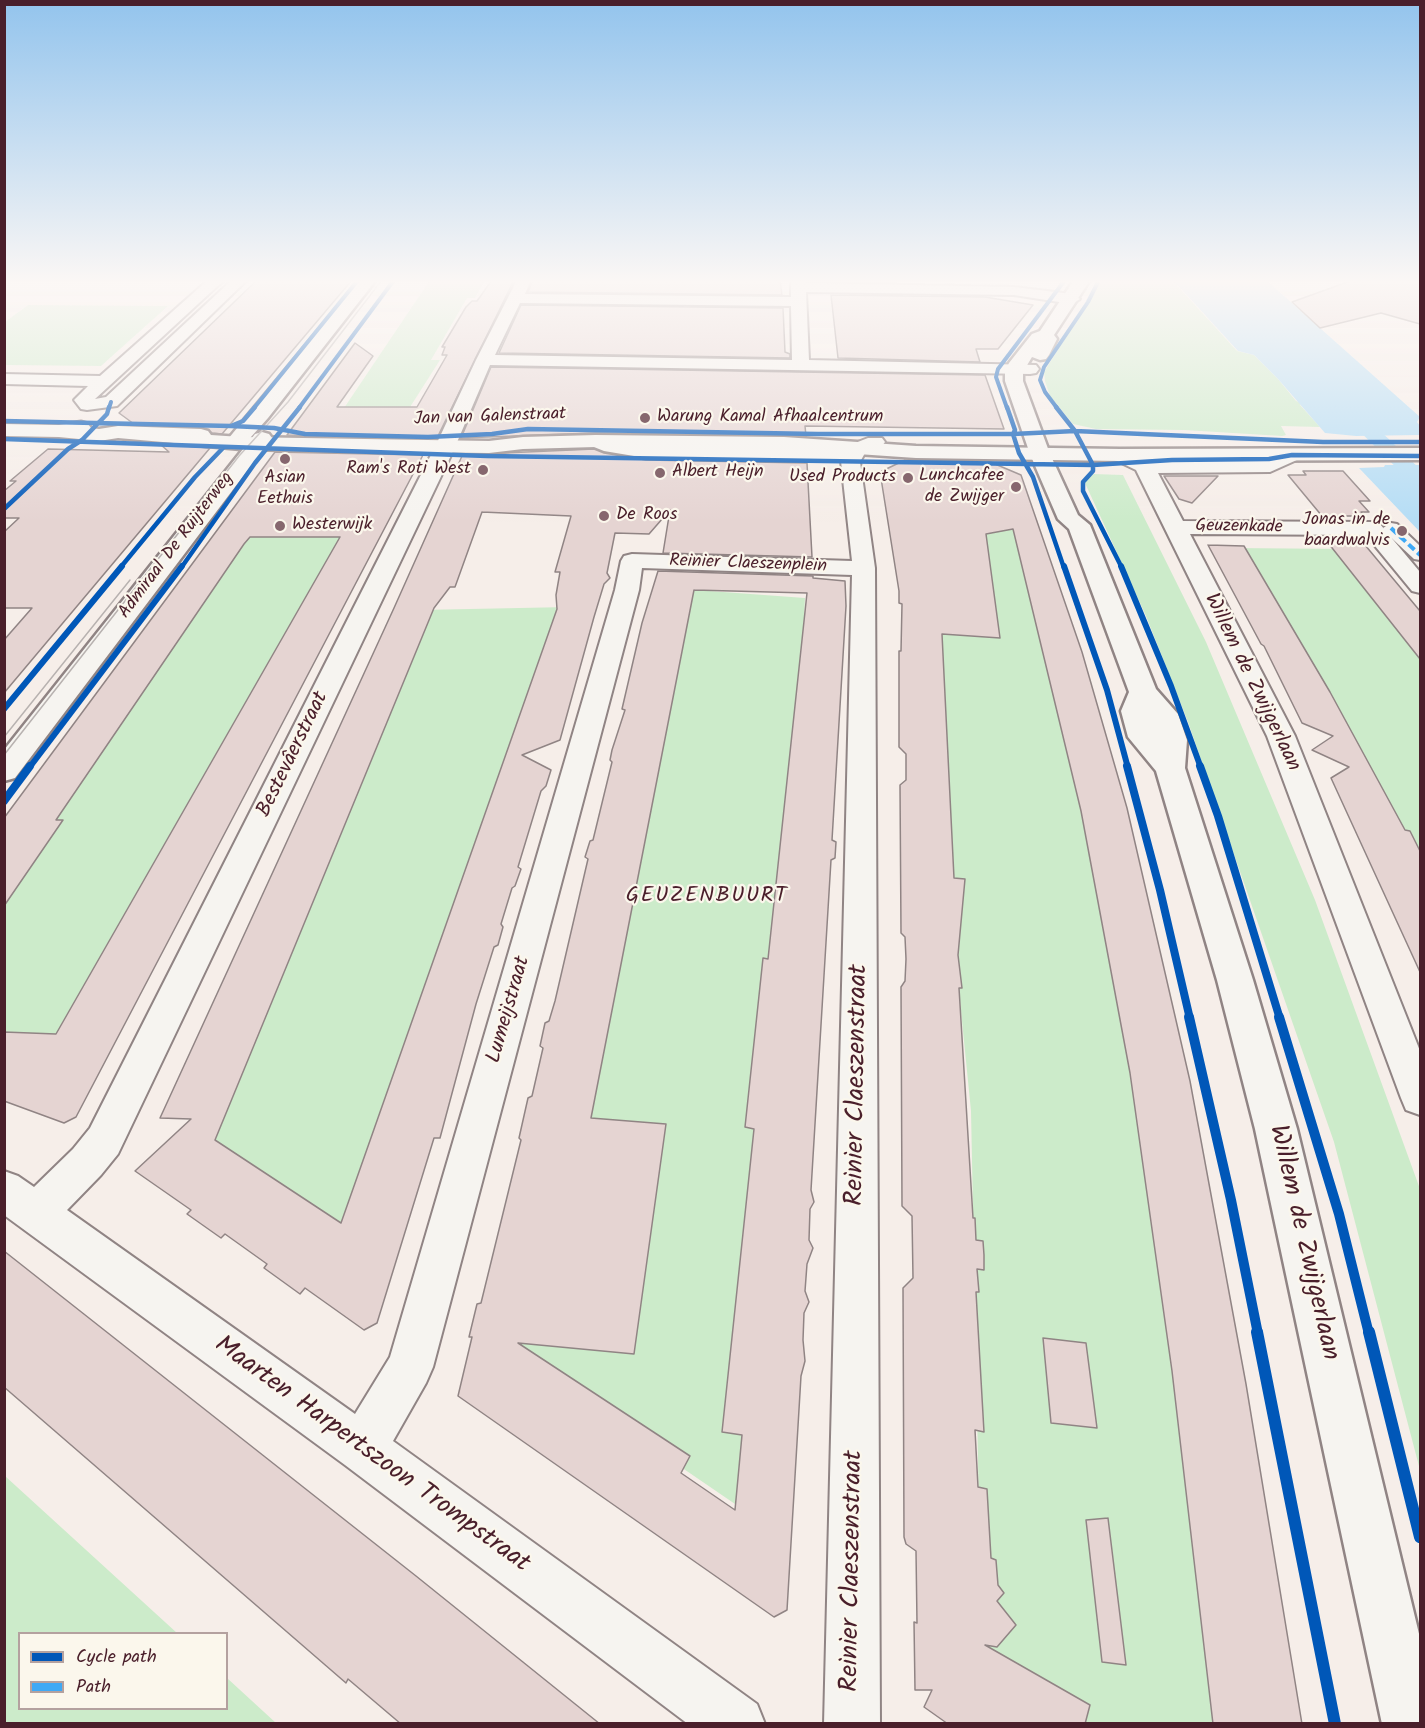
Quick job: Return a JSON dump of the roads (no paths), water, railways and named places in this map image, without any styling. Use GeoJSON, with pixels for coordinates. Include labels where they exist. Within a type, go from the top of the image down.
{"type":"FeatureCollection","features":[{"type":"Feature","properties":{"kind":"street"},"geometry":{"type":"LineString","coordinates":[[128,361],[83,400],[87,405],[111,402],[155,361]]}},
{"type":"Feature","properties":{"kind":"street","name":"Admiraal De Ruijterweg"},"geometry":{"type":"LineString","coordinates":[[4,771],[249,440],[261,414],[304,361]]}},
{"type":"Feature","properties":{"kind":"street","name":"Bestevâerstraat"},"geometry":{"type":"LineString","coordinates":[[20,1201],[87,1162],[104,1141],[446,444],[484,361]]}},
{"type":"Feature","properties":{"kind":"street"},"geometry":{"type":"LineString","coordinates":[[513,361],[1022,369],[1032,361]]}},
{"type":"Feature","properties":{"kind":"street"},"geometry":{"type":"LineString","coordinates":[[801,361],[801,367]]}},
{"type":"Feature","properties":{"kind":"street","name":"Willem de Zwijgerlaan"},"geometry":{"type":"LineString","coordinates":[[1022,369],[1014,381],[1048,448],[1070,519],[1078,525],[1143,692],[1135,711],[1143,737],[1170,768],[1235,980],[1276,1129],[1412,1724]]}},
{"type":"Feature","properties":{"kind":"street"},"geometry":{"type":"LineString","coordinates":[[4,379],[105,381]]}},
{"type":"Feature","properties":{"kind":"street","name":"Jan van Galenstraat"},"geometry":{"type":"LineString","coordinates":[[4,430],[59,431],[99,435],[118,432],[179,436],[191,440],[446,444],[489,447],[523,443],[596,441],[784,443],[862,449]]}},
{"type":"Feature","properties":{"kind":"street","name":"Jan van Galenstraat"},"geometry":{"type":"LineString","coordinates":[[596,441],[611,447],[646,452],[1048,448],[1412,450]]}},
{"type":"Feature","properties":{"kind":"street","name":"Jan van Galenstraat"},"geometry":{"type":"LineString","coordinates":[[1048,448],[1120,455],[1292,455],[1370,450]]}},
{"type":"Feature","properties":{"kind":"street","name":"Reinier Claeszenstraat"},"geometry":{"type":"LineString","coordinates":[[852,1724],[864,568],[850,462],[862,449]]}},
{"type":"Feature","properties":{"kind":"street"},"geometry":{"type":"LineString","coordinates":[[1120,455],[1145,467]]}},
{"type":"Feature","properties":{"kind":"street","name":"Jan van Galenstraat"},"geometry":{"type":"LineString","coordinates":[[1145,467],[1270,466],[1292,455]]}},
{"type":"Feature","properties":{"kind":"street","name":"Willem de Zwijgerlaan"},"geometry":{"type":"LineString","coordinates":[[1145,467],[1281,736],[1420,1098]]}},
{"type":"Feature","properties":{"kind":"street","name":"Geuzenkade"},"geometry":{"type":"LineString","coordinates":[[1174,527],[1381,529]]}},
{"type":"Feature","properties":{"kind":"street"},"geometry":{"type":"LineString","coordinates":[[1381,529],[1420,555]]}},
{"type":"Feature","properties":{"kind":"street"},"geometry":{"type":"LineString","coordinates":[[1381,529],[1420,586]]}},
{"type":"Feature","properties":{"kind":"street","name":"Reinier Claeszenplein"},"geometry":{"type":"LineString","coordinates":[[632,561],[864,568]]}},
{"type":"Feature","properties":{"kind":"street","name":"Lumeijstraat"},"geometry":{"type":"LineString","coordinates":[[362,1448],[410,1367],[627,590],[632,561]]}},
{"type":"Feature","properties":{"kind":"street","name":"Maarten Harpertszoon Trompstraat"},"geometry":{"type":"LineString","coordinates":[[20,1201],[362,1448],[737,1724]]}},
{"type":"Feature","properties":{"kind":"water"},"geometry":{"type":"Polygon","coordinates":[[[1260,361],[1357,361],[1420,417],[1417,422],[1420,426],[1420,435],[1356,436],[1325,433],[1260,361]]]}},
{"type":"Feature","properties":{"kind":"water"},"geometry":{"type":"Polygon","coordinates":[[[1385,465],[1420,465],[1420,532],[1359,468],[1384,467],[1385,465]]]}},
{"type":"Feature","properties":{"kind":"waterway"},"geometry":{"type":"LineString","coordinates":[[1344,406],[1420,480]]}},
{"type":"Feature","properties":{"kind":"tram line"},"geometry":{"type":"LineString","coordinates":[[4,755],[239,456],[288,402],[320,361]]}},
{"type":"Feature","properties":{"kind":"tram line"},"geometry":{"type":"LineString","coordinates":[[4,737],[130,580]]}},
{"type":"Feature","properties":{"kind":"place","name":"Warung Kamal Afhaalcentrum"},"geometry":{"type":"Point","coordinates":[645,418]}},
{"type":"Feature","properties":{"kind":"place","name":"Asian Eethuis"},"geometry":{"type":"Point","coordinates":[285,459]}},
{"type":"Feature","properties":{"kind":"place","name":"Ram's Roti West"},"geometry":{"type":"Point","coordinates":[483,470]}},
{"type":"Feature","properties":{"kind":"place","name":"Albert Heijn"},"geometry":{"type":"Point","coordinates":[660,473]}},
{"type":"Feature","properties":{"kind":"place","name":"Used Products"},"geometry":{"type":"Point","coordinates":[908,478]}},
{"type":"Feature","properties":{"kind":"place","name":"Lunchcafee de Zwijger"},"geometry":{"type":"Point","coordinates":[1016,487]}},
{"type":"Feature","properties":{"kind":"place","name":"De Roos"},"geometry":{"type":"Point","coordinates":[604,516]}},
{"type":"Feature","properties":{"kind":"place","name":"Westerwijk"},"geometry":{"type":"Point","coordinates":[280,526]}},
{"type":"Feature","properties":{"kind":"place","name":"Jonas in de baardwalvis"},"geometry":{"type":"Point","coordinates":[1402,531]}},
{"type":"Feature","properties":{"kind":"district","name":"GEUZENBUURT"},"geometry":{"type":"Point","coordinates":[707,897]}}]}
